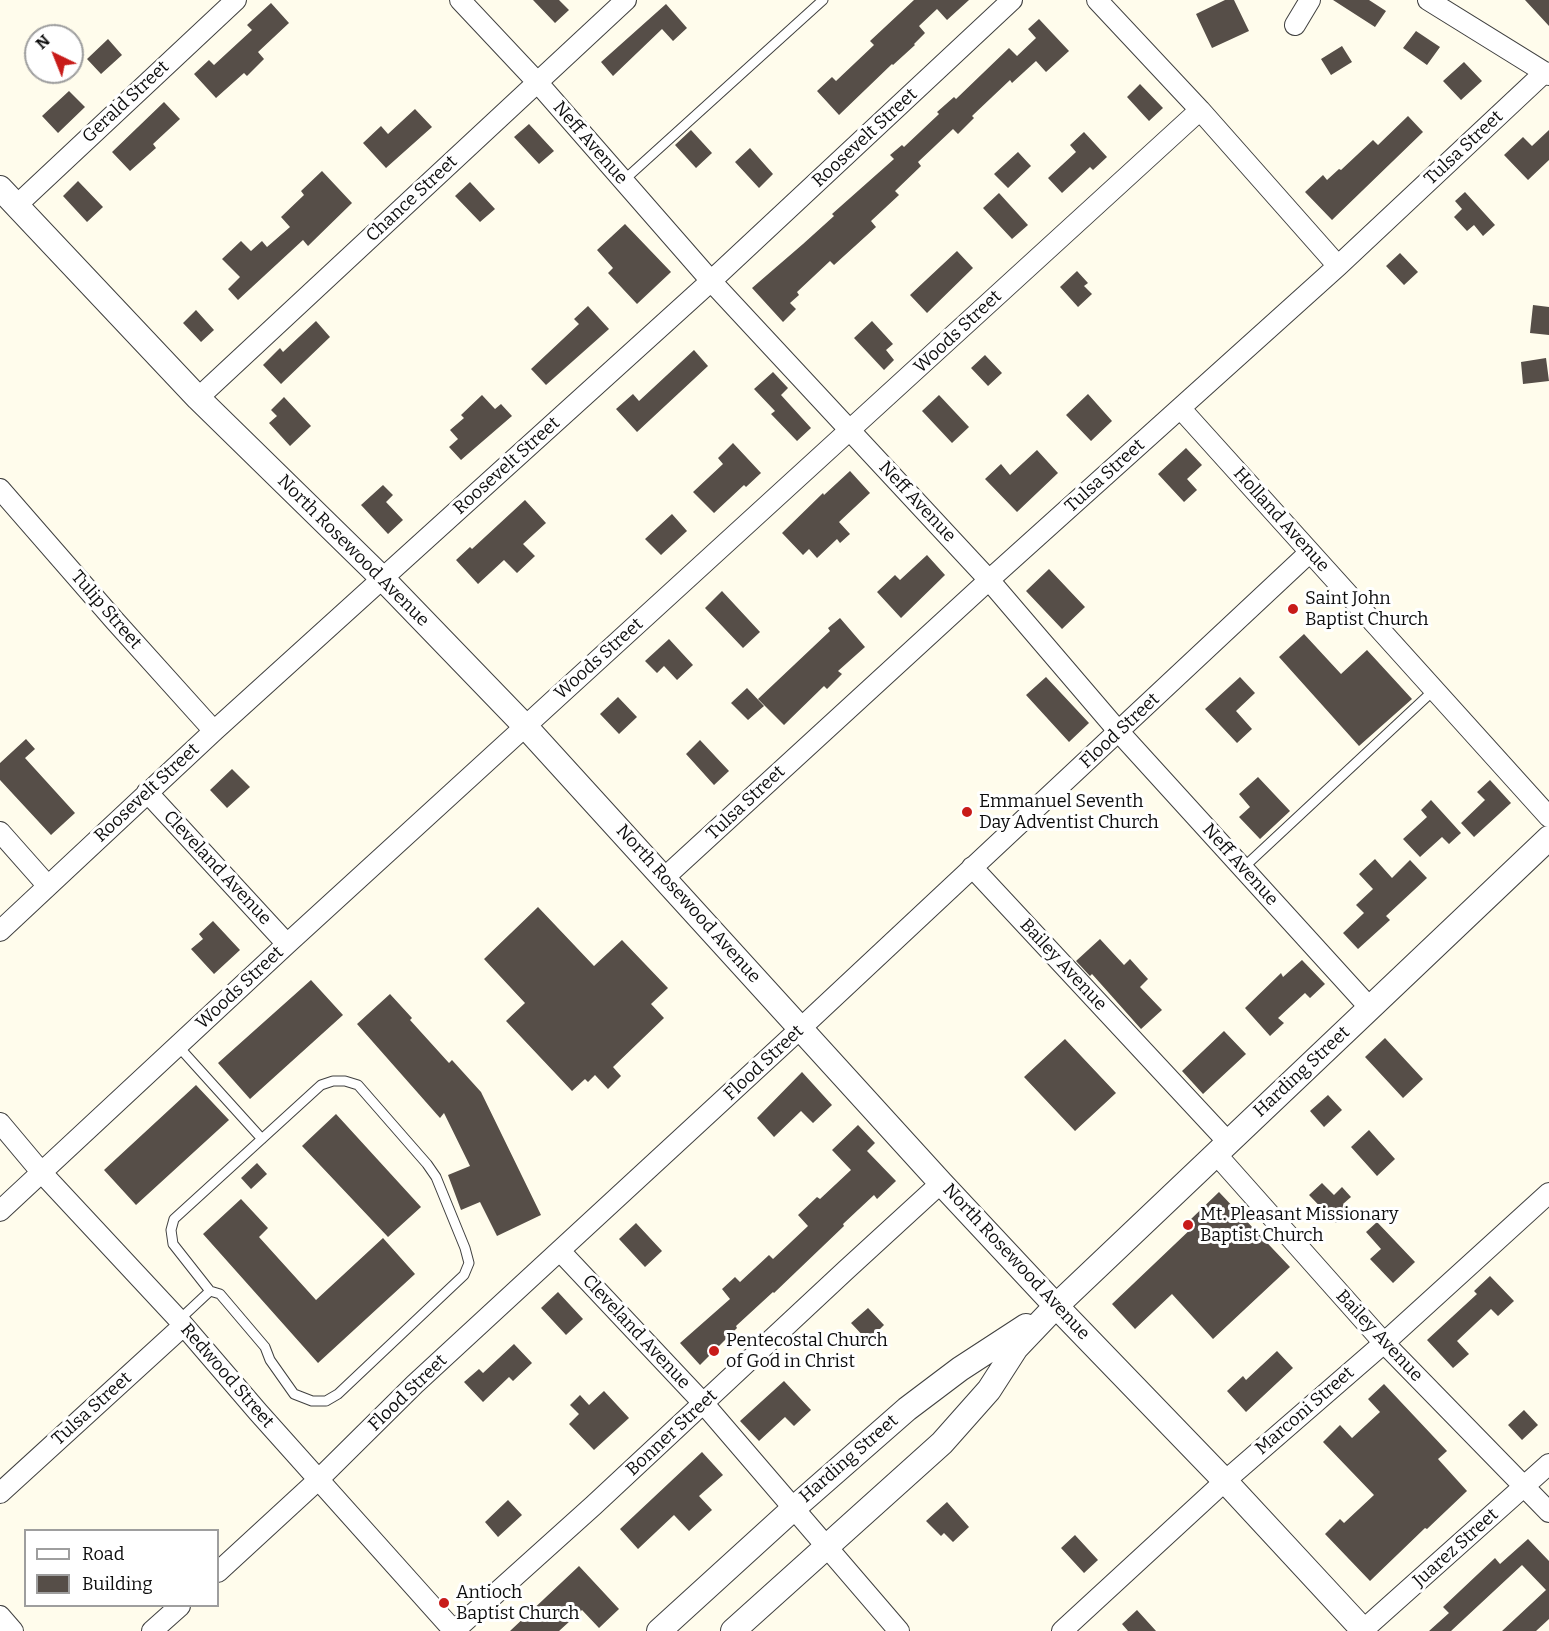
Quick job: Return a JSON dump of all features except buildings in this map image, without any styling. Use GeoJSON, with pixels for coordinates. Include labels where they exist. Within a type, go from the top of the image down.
{"type":"FeatureCollection","features":[{"type":"Feature","properties":{"kind":"street","name":"Gerald Street"},"geometry":{"type":"LineString","coordinates":[[17,205],[236,0]]}},
{"type":"Feature","properties":{"kind":"street","name":"Neff Avenue"},"geometry":{"type":"LineString","coordinates":[[460,0],[538,83],[711,281],[989,580],[1119,732],[1370,1008]]}},
{"type":"Feature","properties":{"kind":"street","name":"Chance Street"},"geometry":{"type":"LineString","coordinates":[[198,398],[626,0]]}},
{"type":"Feature","properties":{"kind":"street","name":"Roosevelt Street"},"geometry":{"type":"LineString","coordinates":[[0,931],[147,792],[711,281],[1012,0]]}},
{"type":"Feature","properties":{"kind":"street"},"geometry":{"type":"LineString","coordinates":[[1097,0],[1200,110],[1338,266]]}},
{"type":"Feature","properties":{"kind":"street"},"geometry":{"type":"LineString","coordinates":[[1295,25],[1310,0]]}},
{"type":"Feature","properties":{"kind":"street"},"geometry":{"type":"LineString","coordinates":[[1428,0],[1547,74]]}},
{"type":"Feature","properties":{"kind":"street","name":"Tulsa Street"},"geometry":{"type":"LineString","coordinates":[[664,878],[1547,74]]}},
{"type":"Feature","properties":{"kind":"street","name":"Woods Street"},"geometry":{"type":"LineString","coordinates":[[0,1211],[287,944],[1200,110]]}},
{"type":"Feature","properties":{"kind":"street","name":"North Rosewood Avenue"},"geometry":{"type":"LineString","coordinates":[[0,188],[198,398],[383,579],[525,726],[941,1183],[1225,1481],[1363,1631]]}},
{"type":"Feature","properties":{"kind":"street","name":"Holland Avenue"},"geometry":{"type":"LineString","coordinates":[[1181,409],[1549,817]]}},
{"type":"Feature","properties":{"kind":"street","name":"Tulip Street"},"geometry":{"type":"LineString","coordinates":[[0,489],[214,731]]}},
{"type":"Feature","properties":{"kind":"street","name":"Flood Street"},"geometry":{"type":"LineString","coordinates":[[219,1571],[318,1480],[415,1384],[801,1028],[1310,552]]}},
{"type":"Feature","properties":{"kind":"street","name":"Cleveland Avenue"},"geometry":{"type":"LineString","coordinates":[[147,792],[287,944]]}},
{"type":"Feature","properties":{"kind":"street"},"geometry":{"type":"LineString","coordinates":[[0,832],[47,885]]}},
{"type":"Feature","properties":{"kind":"street","name":"Harding Street"},"geometry":{"type":"LineString","coordinates":[[733,1631],[942,1443],[989,1390],[1016,1348],[1056,1306],[1549,838]]}},
{"type":"Feature","properties":{"kind":"street","name":"Bailey Avenue"},"geometry":{"type":"LineString","coordinates":[[972,867],[1222,1148],[1384,1343],[1549,1512]]}},
{"type":"Feature","properties":{"kind":"street","name":"Redwood Street"},"geometry":{"type":"LineString","coordinates":[[0,1123],[42,1173],[181,1323],[454,1631]]}},
{"type":"Feature","properties":{"kind":"street","name":"Bonner Street"},"geometry":{"type":"LineString","coordinates":[[454,1631],[704,1404],[941,1183]]}},
{"type":"Feature","properties":{"kind":"street","name":"Marconi Street"},"geometry":{"type":"LineString","coordinates":[[1062,1631],[1225,1481],[1384,1343],[1549,1193]]}},
{"type":"Feature","properties":{"kind":"street","name":"Cleveland Avenue"},"geometry":{"type":"LineString","coordinates":[[560,1251],[704,1404],[899,1631]]}},
{"type":"Feature","properties":{"kind":"street","name":"Harding Street"},"geometry":{"type":"LineString","coordinates":[[659,1631],[907,1408],[960,1369],[1056,1306]]}},
{"type":"Feature","properties":{"kind":"street","name":"Tulsa Street"},"geometry":{"type":"LineString","coordinates":[[0,1493],[181,1323]]}},
{"type":"Feature","properties":{"kind":"street","name":"Juarez Street"},"geometry":{"type":"LineString","coordinates":[[1363,1631],[1549,1464]]}},
{"type":"Feature","properties":{"kind":"street"},"geometry":{"type":"LineString","coordinates":[[152,1631],[178,1607]]}},
{"type":"Feature","properties":{"kind":"street"},"geometry":{"type":"LineString","coordinates":[[0,1616],[13,1631]]}},
{"type":"Feature","properties":{"kind":"lane"},"geometry":{"type":"LineString","coordinates":[[623,181],[823,0]]}},
{"type":"Feature","properties":{"kind":"lane"},"geometry":{"type":"LineString","coordinates":[[1243,868],[1434,690]]}},
{"type":"Feature","properties":{"kind":"lane"},"geometry":{"type":"LineString","coordinates":[[178,1046],[262,1139]]}},
{"type":"Feature","properties":{"kind":"lane"},"geometry":{"type":"LineString","coordinates":[[333,1081],[345,1081],[358,1085],[436,1177],[469,1263],[464,1275],[338,1394],[326,1401],[312,1401],[294,1394],[270,1360],[265,1347],[238,1314],[220,1294],[210,1292],[173,1244],[171,1230],[174,1219],[321,1086],[333,1081]]}},
{"type":"Feature","properties":{"kind":"lane"},"geometry":{"type":"LineString","coordinates":[[181,1323],[210,1292]]}},
{"type":"Feature","properties":{"kind":"place","name":"Saint John Baptist Church"},"geometry":{"type":"Point","coordinates":[1293,609]}},
{"type":"Feature","properties":{"kind":"place","name":"Emmanuel Seventh Day Adventist Church"},"geometry":{"type":"Point","coordinates":[967,812]}},
{"type":"Feature","properties":{"kind":"place","name":"Mt. Pleasant Missionary Baptist Church"},"geometry":{"type":"Point","coordinates":[1188,1225]}},
{"type":"Feature","properties":{"kind":"place","name":"Pentecostal Church of God in Christ"},"geometry":{"type":"Point","coordinates":[714,1351]}},
{"type":"Feature","properties":{"kind":"place","name":"Antioch Baptist Church"},"geometry":{"type":"Point","coordinates":[444,1603]}}]}
